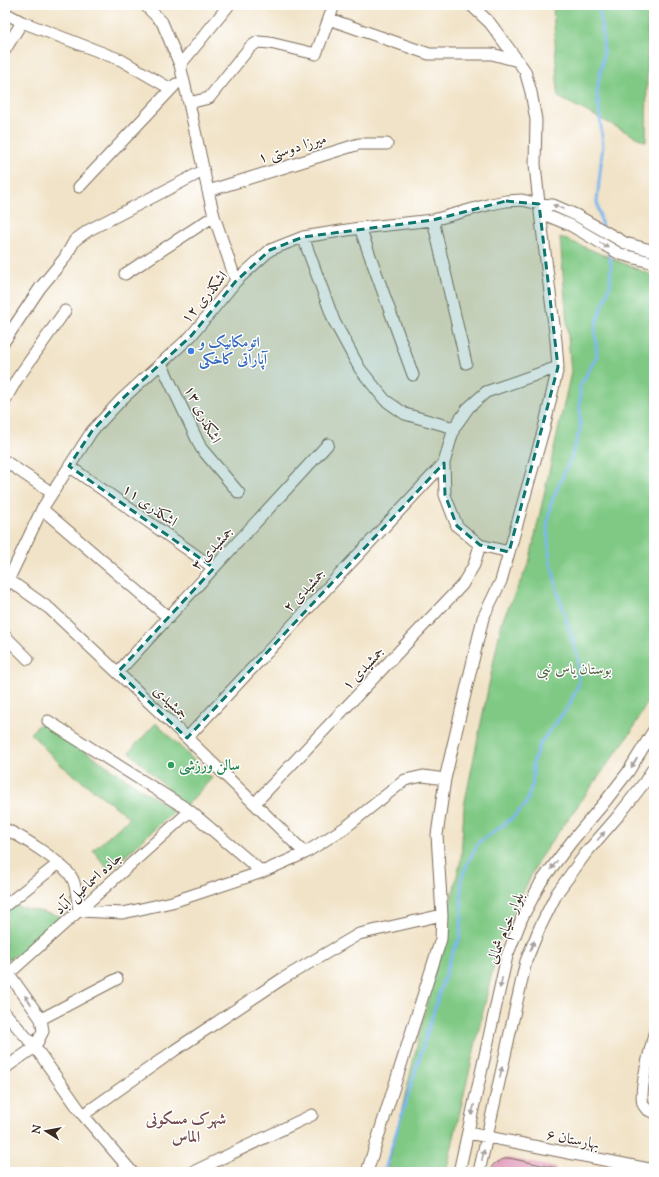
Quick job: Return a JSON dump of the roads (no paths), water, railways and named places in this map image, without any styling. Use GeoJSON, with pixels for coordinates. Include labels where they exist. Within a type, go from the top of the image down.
{"type":"FeatureCollection","features":[{"type":"Feature","properties":{"kind":"street"},"geometry":{"type":"LineString","coordinates":[[145,5],[162,22],[180,65],[214,216],[236,281]]}},
{"type":"Feature","properties":{"kind":"street"},"geometry":{"type":"LineString","coordinates":[[180,65],[229,5]]}},
{"type":"Feature","properties":{"kind":"street"},"geometry":{"type":"LineString","coordinates":[[189,103],[209,98],[250,48],[258,42],[270,43],[316,54],[334,5]]}},
{"type":"Feature","properties":{"kind":"street"},"geometry":{"type":"LineString","coordinates":[[367,1172],[441,939],[442,915],[437,834],[444,779],[483,618],[501,581],[544,428],[558,367],[535,164],[536,120],[531,92],[525,72],[518,61],[490,23],[471,5]]}},
{"type":"Feature","properties":{"kind":"street"},"geometry":{"type":"LineString","coordinates":[[5,13],[22,22],[121,60],[171,89]]}},
{"type":"Feature","properties":{"kind":"street"},"geometry":{"type":"LineString","coordinates":[[329,20],[429,54],[492,54],[518,61]]}},
{"type":"Feature","properties":{"kind":"street"},"geometry":{"type":"LineString","coordinates":[[5,50],[22,22]]}},
{"type":"Feature","properties":{"kind":"street"},"geometry":{"type":"LineString","coordinates":[[79,187],[183,77]]}},
{"type":"Feature","properties":{"kind":"street","name":"میرزا دوستی ۱"},"geometry":{"type":"LineString","coordinates":[[208,190],[359,144],[386,144]]}},
{"type":"Feature","properties":{"kind":"street"},"geometry":{"type":"LineString","coordinates":[[5,340],[40,288],[64,258],[75,240],[89,230],[203,170]]}},
{"type":"Feature","properties":{"kind":"street","name":"اشکذری ۱۲"},"geometry":{"type":"LineString","coordinates":[[7,584],[42,509],[92,431],[122,398],[191,336],[236,281],[270,250],[303,237],[360,228],[433,220],[506,201],[522,200],[552,205],[576,215],[625,244],[654,251]]}},
{"type":"Feature","properties":{"kind":"street"},"geometry":{"type":"LineString","coordinates":[[539,204],[548,216],[570,225],[620,254],[653,263]]}},
{"type":"Feature","properties":{"kind":"street"},"geometry":{"type":"LineString","coordinates":[[126,274],[214,216]]}},
{"type":"Feature","properties":{"kind":"street"},"geometry":{"type":"LineString","coordinates":[[433,220],[466,363]]}},
{"type":"Feature","properties":{"kind":"street"},"geometry":{"type":"LineString","coordinates":[[360,228],[413,375]]}},
{"type":"Feature","properties":{"kind":"street"},"geometry":{"type":"LineString","coordinates":[[303,237],[334,321],[360,369],[384,400],[405,414],[454,428]]}},
{"type":"Feature","properties":{"kind":"street"},"geometry":{"type":"LineString","coordinates":[[5,400],[17,379],[66,311]]}},
{"type":"Feature","properties":{"kind":"street","name":"اشکذری ۱۳"},"geometry":{"type":"LineString","coordinates":[[160,363],[201,448],[239,493]]}},
{"type":"Feature","properties":{"kind":"street"},"geometry":{"type":"LineString","coordinates":[[509,552],[480,545],[457,526],[445,495],[444,464],[454,428],[468,408],[486,392],[558,367]]}},
{"type":"Feature","properties":{"kind":"street","name":"جمشیدی ۳"},"geometry":{"type":"LineString","coordinates":[[118,672],[328,444]]}},
{"type":"Feature","properties":{"kind":"street"},"geometry":{"type":"LineString","coordinates":[[5,461],[52,493]]}},
{"type":"Feature","properties":{"kind":"street","name":"جمشیدی ۲"},"geometry":{"type":"LineString","coordinates":[[187,738],[444,464]]}},
{"type":"Feature","properties":{"kind":"street","name":"اشکذری ۱۱"},"geometry":{"type":"LineString","coordinates":[[69,466],[214,568]]}},
{"type":"Feature","properties":{"kind":"street"},"geometry":{"type":"LineString","coordinates":[[42,509],[169,618]]}},
{"type":"Feature","properties":{"kind":"street","name":"جمشیدی ۱"},"geometry":{"type":"LineString","coordinates":[[255,803],[462,585],[474,565],[480,545]]}},
{"type":"Feature","properties":{"kind":"street","name":"جمشیدی"},"geometry":{"type":"LineString","coordinates":[[7,584],[50,609],[255,803],[305,854]]}},
{"type":"Feature","properties":{"kind":"street"},"geometry":{"type":"LineString","coordinates":[[5,636],[28,659]]}},
{"type":"Feature","properties":{"kind":"street"},"geometry":{"type":"LineString","coordinates":[[48,721],[190,811],[262,872]]}},
{"type":"Feature","properties":{"kind":"street","name":"بلوار خیام شمالی"},"geometry":{"type":"LineString","coordinates":[[459,1172],[507,956],[522,918],[541,882],[628,772],[654,730]]}},
{"type":"Feature","properties":{"kind":"street"},"geometry":{"type":"LineString","coordinates":[[479,1172],[526,961],[540,927],[557,893],[586,853],[636,794],[654,767]]}},
{"type":"Feature","properties":{"kind":"street"},"geometry":{"type":"LineString","coordinates":[[5,829],[17,834],[59,863],[73,878],[79,911],[123,913],[172,902],[262,872],[305,854],[346,827],[405,780],[423,776],[444,779]]}},
{"type":"Feature","properties":{"kind":"street","name":"جاده اسماعیل آباد"},"geometry":{"type":"LineString","coordinates":[[7,975],[190,811]]}},
{"type":"Feature","properties":{"kind":"street"},"geometry":{"type":"LineString","coordinates":[[6,905],[59,863]]}},
{"type":"Feature","properties":{"kind":"street"},"geometry":{"type":"LineString","coordinates":[[83,1115],[175,1050],[282,979],[359,934],[442,915]]}},
{"type":"Feature","properties":{"kind":"street"},"geometry":{"type":"LineString","coordinates":[[5,1068],[35,1046],[43,1031],[42,1020],[7,975]]}},
{"type":"Feature","properties":{"kind":"street"},"geometry":{"type":"LineString","coordinates":[[42,1020],[117,980]]}},
{"type":"Feature","properties":{"kind":"street"},"geometry":{"type":"LineString","coordinates":[[5,1013],[35,1046],[83,1115],[132,1172]]}},
{"type":"Feature","properties":{"kind":"street"},"geometry":{"type":"LineString","coordinates":[[654,1034],[642,1089],[642,1100],[644,1107],[649,1111],[654,1112]]}},
{"type":"Feature","properties":{"kind":"street"},"geometry":{"type":"LineString","coordinates":[[193,1172],[312,1115]]}},
{"type":"Feature","properties":{"kind":"street","name":"بهارستان ۶"},"geometry":{"type":"LineString","coordinates":[[468,1133],[654,1170]]}},
{"type":"Feature","properties":{"kind":"waterway"},"geometry":{"type":"LineString","coordinates":[[599,5],[604,51],[597,93],[603,144],[597,202],[602,226]]}},
{"type":"Feature","properties":{"kind":"waterway"},"geometry":{"type":"LineString","coordinates":[[384,1172],[450,959],[460,937],[462,914],[461,879],[479,842],[510,820],[526,804],[533,782],[533,763],[540,743],[569,706],[579,683],[578,658],[559,596],[550,559],[547,528],[551,503],[570,460],[580,431],[580,386],[597,356],[595,327],[610,285],[611,262],[608,251]]}},
{"type":"Feature","properties":{"kind":"place","name":"اتومکانیک و آپاراتی کاخکی"},"geometry":{"type":"Point","coordinates":[191,351]}},
{"type":"Feature","properties":{"kind":"place","name":"سالن ورزشی"},"geometry":{"type":"Point","coordinates":[171,765]}},
{"type":"Feature","properties":{"kind":"district","name":"شهرک مسکونی الماس"},"geometry":{"type":"Point","coordinates":[186,1127]}},
{"type":"Feature","properties":{"kind":"park label","name":"بوستان یاس نبی"},"geometry":{"type":"Point","coordinates":[574,669]}}]}
